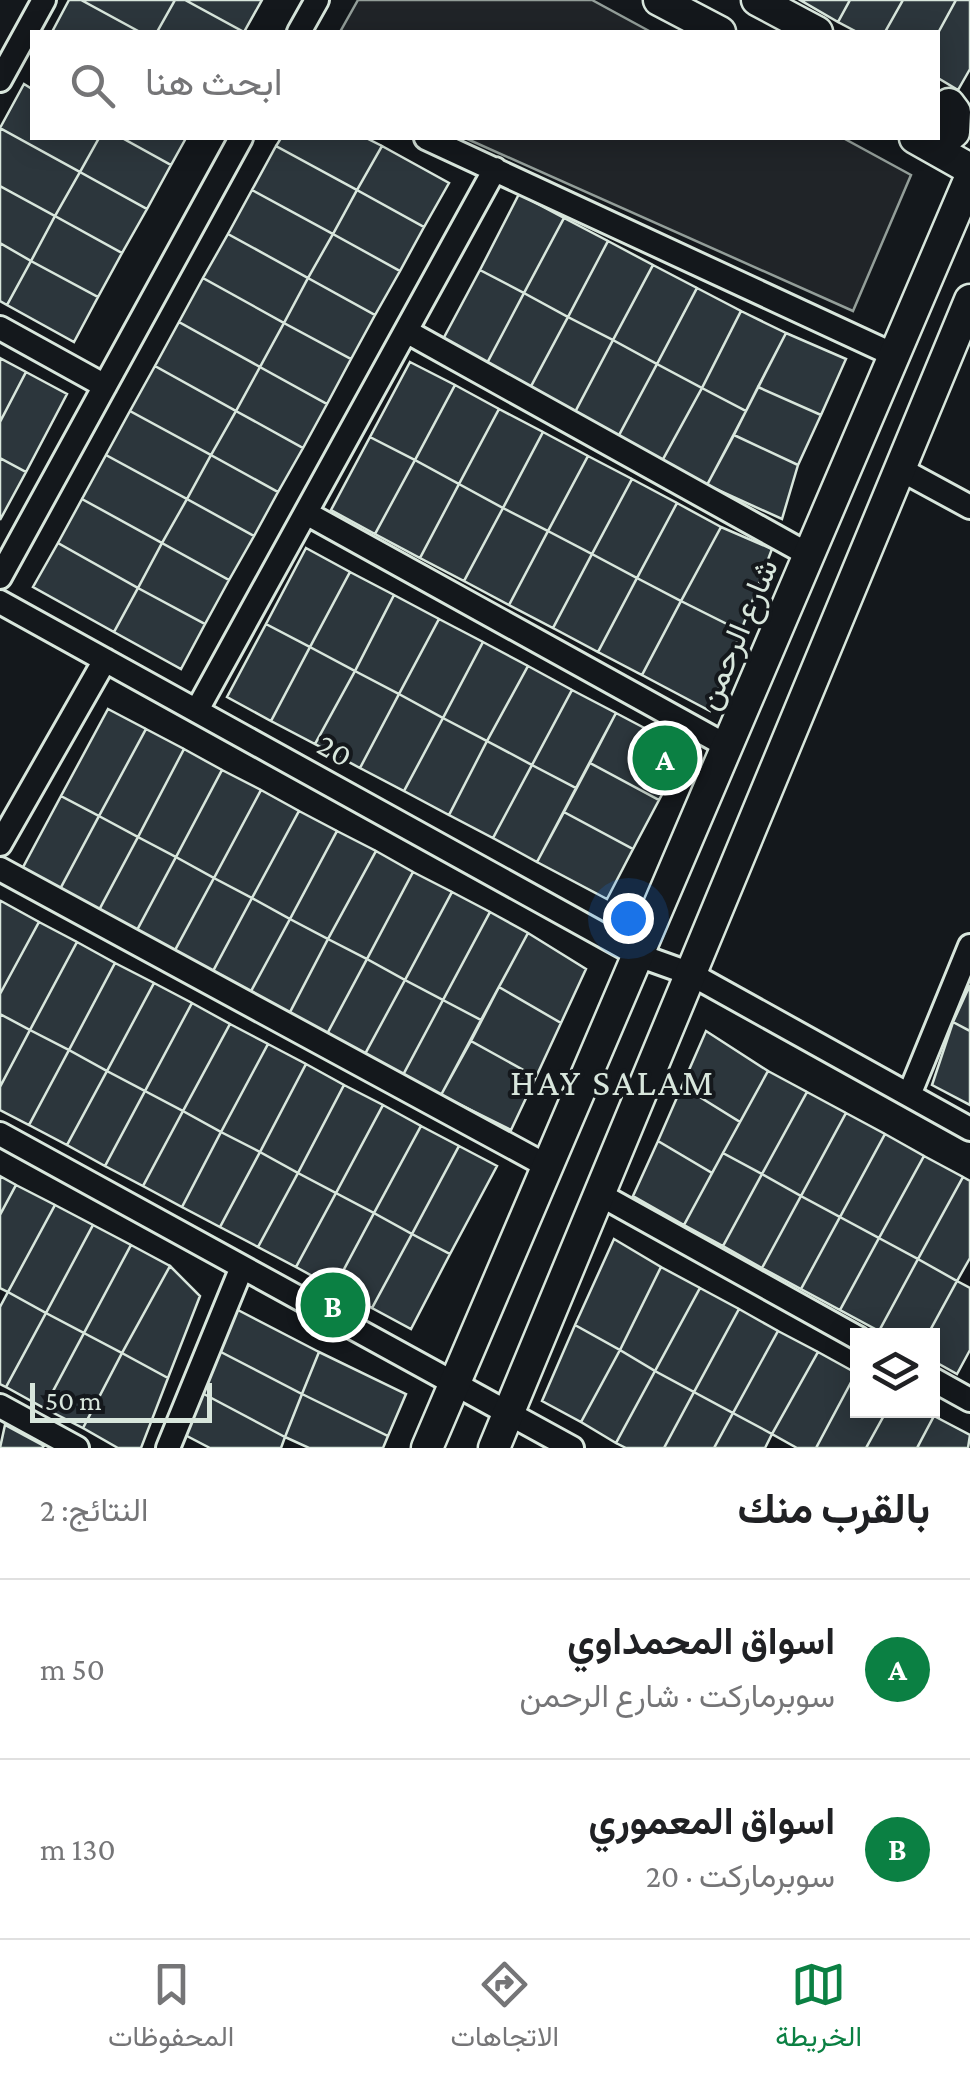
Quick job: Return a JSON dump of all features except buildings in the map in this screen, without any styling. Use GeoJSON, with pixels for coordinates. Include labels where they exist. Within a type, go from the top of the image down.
{"type":"FeatureCollection","features":[{"type":"Feature","properties":{"kind":"street"},"geometry":{"type":"LineString","coordinates":[[0,80],[44,0]]}},
{"type":"Feature","properties":{"kind":"street"},"geometry":{"type":"LineString","coordinates":[[300,30],[317,0]]}},
{"type":"Feature","properties":{"kind":"street"},"geometry":{"type":"LineString","coordinates":[[659,0],[716,30]]}},
{"type":"Feature","properties":{"kind":"street"},"geometry":{"type":"LineString","coordinates":[[757,0],[813,30]]}},
{"type":"Feature","properties":{"kind":"street"},"geometry":{"type":"LineString","coordinates":[[921,141],[938,144],[954,132],[952,105]]}},
{"type":"Feature","properties":{"kind":"street"},"geometry":{"type":"LineString","coordinates":[[0,577],[240,140]]}},
{"type":"Feature","properties":{"kind":"street"},"geometry":{"type":"LineString","coordinates":[[430,140],[894,355]]}},
{"type":"Feature","properties":{"kind":"street"},"geometry":{"type":"LineString","coordinates":[[921,141],[970,169]]}},
{"type":"Feature","properties":{"kind":"street"},"geometry":{"type":"LineString","coordinates":[[198,710],[495,169]]}},
{"type":"Feature","properties":{"kind":"street","name":"شارع الرحمن"},"geometry":{"type":"LineString","coordinates":[[427,1448],[970,178]]}},
{"type":"Feature","properties":{"kind":"street"},"geometry":{"type":"LineString","coordinates":[[494,1448],[970,300]]}},
{"type":"Feature","properties":{"kind":"street"},"geometry":{"type":"LineString","coordinates":[[0,328],[105,386]]}},
{"type":"Feature","properties":{"kind":"street"},"geometry":{"type":"LineString","coordinates":[[406,331],[809,555]]}},
{"type":"Feature","properties":{"kind":"street"},"geometry":{"type":"LineString","coordinates":[[900,469],[970,508]]}},
{"type":"Feature","properties":{"kind":"street"},"geometry":{"type":"LineString","coordinates":[[306,513],[727,746]]}},
{"type":"Feature","properties":{"kind":"street","name":"20"},"geometry":{"type":"LineString","coordinates":[[0,602],[638,955],[690,974]]}},
{"type":"Feature","properties":{"kind":"street"},"geometry":{"type":"LineString","coordinates":[[0,844],[106,660]]}},
{"type":"Feature","properties":{"kind":"street"},"geometry":{"type":"LineString","coordinates":[[0,869],[547,1166]]}},
{"type":"Feature","properties":{"kind":"street"},"geometry":{"type":"LineString","coordinates":[[909,1095],[970,946]]}},
{"type":"Feature","properties":{"kind":"street"},"geometry":{"type":"LineString","coordinates":[[690,974],[970,1129]]}},
{"type":"Feature","properties":{"kind":"street"},"geometry":{"type":"LineString","coordinates":[[0,1134],[572,1448]]}},
{"type":"Feature","properties":{"kind":"street"},"geometry":{"type":"LineString","coordinates":[[599,1194],[850,1334]]}},
{"type":"Feature","properties":{"kind":"street"},"geometry":{"type":"LineString","coordinates":[[168,1448],[242,1267]]}},
{"type":"Feature","properties":{"kind":"street"},"geometry":{"type":"LineString","coordinates":[[940,1384],[970,1400]]}},
{"type":"Feature","properties":{"kind":"street"},"geometry":{"type":"LineString","coordinates":[[0,1406],[77,1448]]}},
{"type":"Feature","properties":{"kind":"shaded area"},"geometry":{"type":"Polygon","coordinates":[[[358,0],[592,0],[647,30],[341,30],[358,0]]]}},
{"type":"Feature","properties":{"kind":"shaded area"},"geometry":{"type":"Polygon","coordinates":[[[469,140],[847,140],[911,175],[853,311],[469,140]]]}},
{"type":"Feature","properties":{"kind":"place","name":"اسواق المحمداوي"},"geometry":{"type":"Point","coordinates":[665,758]}},
{"type":"Feature","properties":{"kind":"place","name":"اسواق المعموري"},"geometry":{"type":"Point","coordinates":[333,1305]}},
{"type":"Feature","properties":{"kind":"district","name":"HAY SALAM"},"geometry":{"type":"Point","coordinates":[613,1082]}}]}
